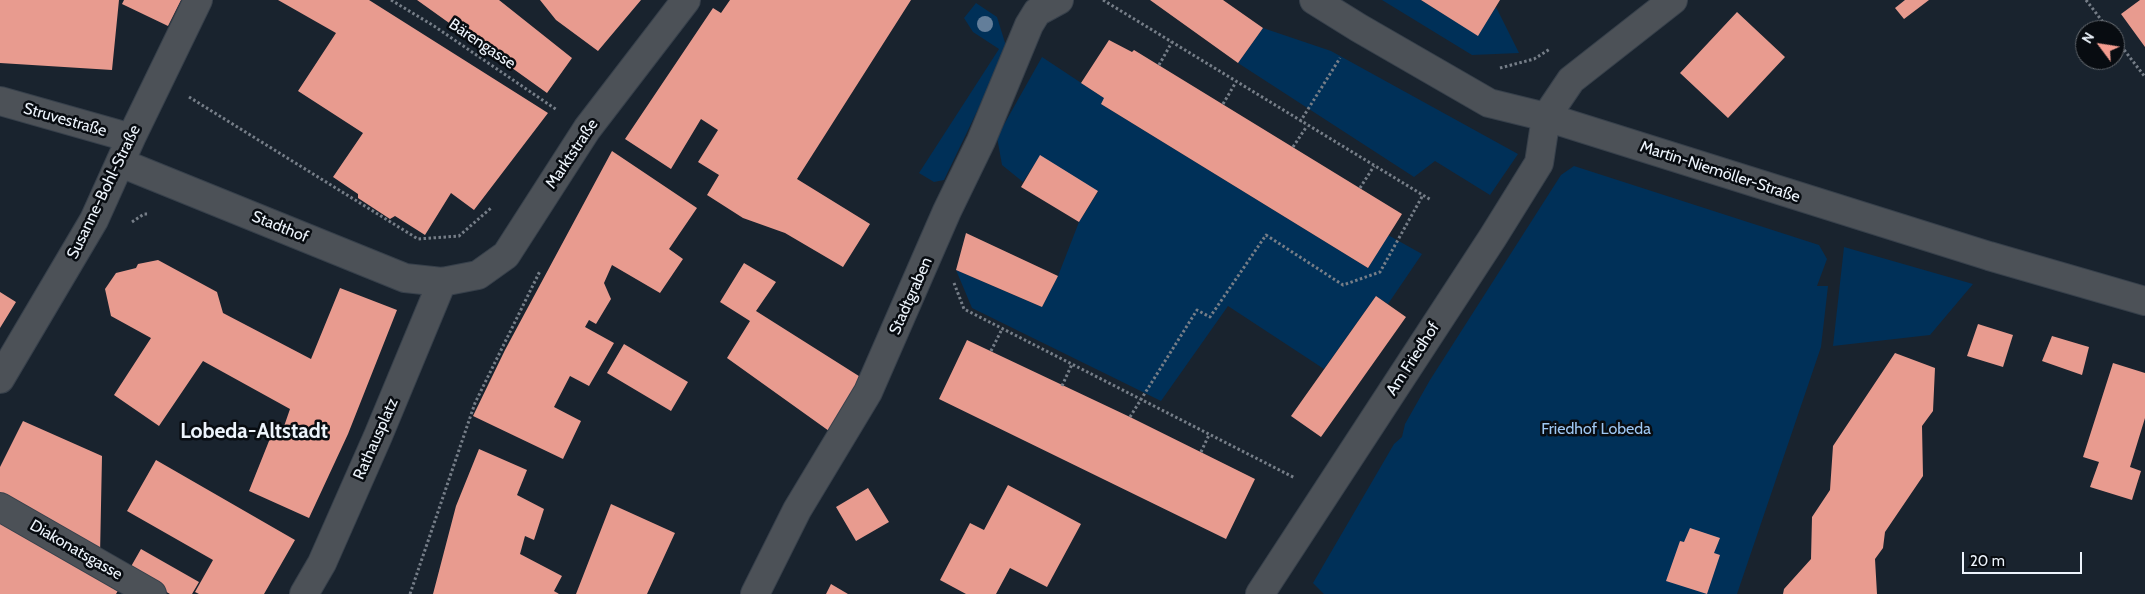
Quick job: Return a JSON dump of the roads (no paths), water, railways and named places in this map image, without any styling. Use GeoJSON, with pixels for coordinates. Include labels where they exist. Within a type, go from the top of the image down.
{"type":"FeatureCollection","features":[{"type":"Feature","properties":{"kind":"street","name":"Susanne-Bohl-Straße"},"geometry":{"type":"LineString","coordinates":[[0,379],[94,220],[131,138],[198,0]]}},
{"type":"Feature","properties":{"kind":"street","name":"Marktstraße"},"geometry":{"type":"LineString","coordinates":[[442,282],[478,274],[506,255],[587,129],[686,0]]}},
{"type":"Feature","properties":{"kind":"street","name":"Martin-Niemöller-Straße"},"geometry":{"type":"LineString","coordinates":[[1314,0],[1359,28],[1489,102],[1546,117],[1989,256],[2145,301]]}},
{"type":"Feature","properties":{"kind":"street"},"geometry":{"type":"LineString","coordinates":[[1546,117],[1571,80],[1673,0]]}},
{"type":"Feature","properties":{"kind":"street","name":"Stadtgraben"},"geometry":{"type":"LineString","coordinates":[[755,594],[796,510],[868,392],[1041,4]]}},
{"type":"Feature","properties":{"kind":"street","name":"Struvestraße"},"geometry":{"type":"LineString","coordinates":[[0,102],[131,138]]}},
{"type":"Feature","properties":{"kind":"street","name":"Am Friedhof"},"geometry":{"type":"LineString","coordinates":[[1260,594],[1539,163],[1546,117]]}},
{"type":"Feature","properties":{"kind":"street","name":"Stadthof"},"geometry":{"type":"LineString","coordinates":[[121,163],[405,278],[442,282]]}},
{"type":"Feature","properties":{"kind":"street","name":"Rathausplatz"},"geometry":{"type":"LineString","coordinates":[[304,594],[322,563],[378,436],[442,282]]}},
{"type":"Feature","properties":{"kind":"street","name":"Diakonatsgasse"},"geometry":{"type":"LineString","coordinates":[[0,507],[152,594]]}},
{"type":"Feature","properties":{"kind":"district","name":"Lobeda-Altstadt"},"geometry":{"type":"Point","coordinates":[254,432]}},
{"type":"Feature","properties":{"kind":"park label","name":"Friedhof Lobeda"},"geometry":{"type":"Point","coordinates":[1596,429]}}]}
